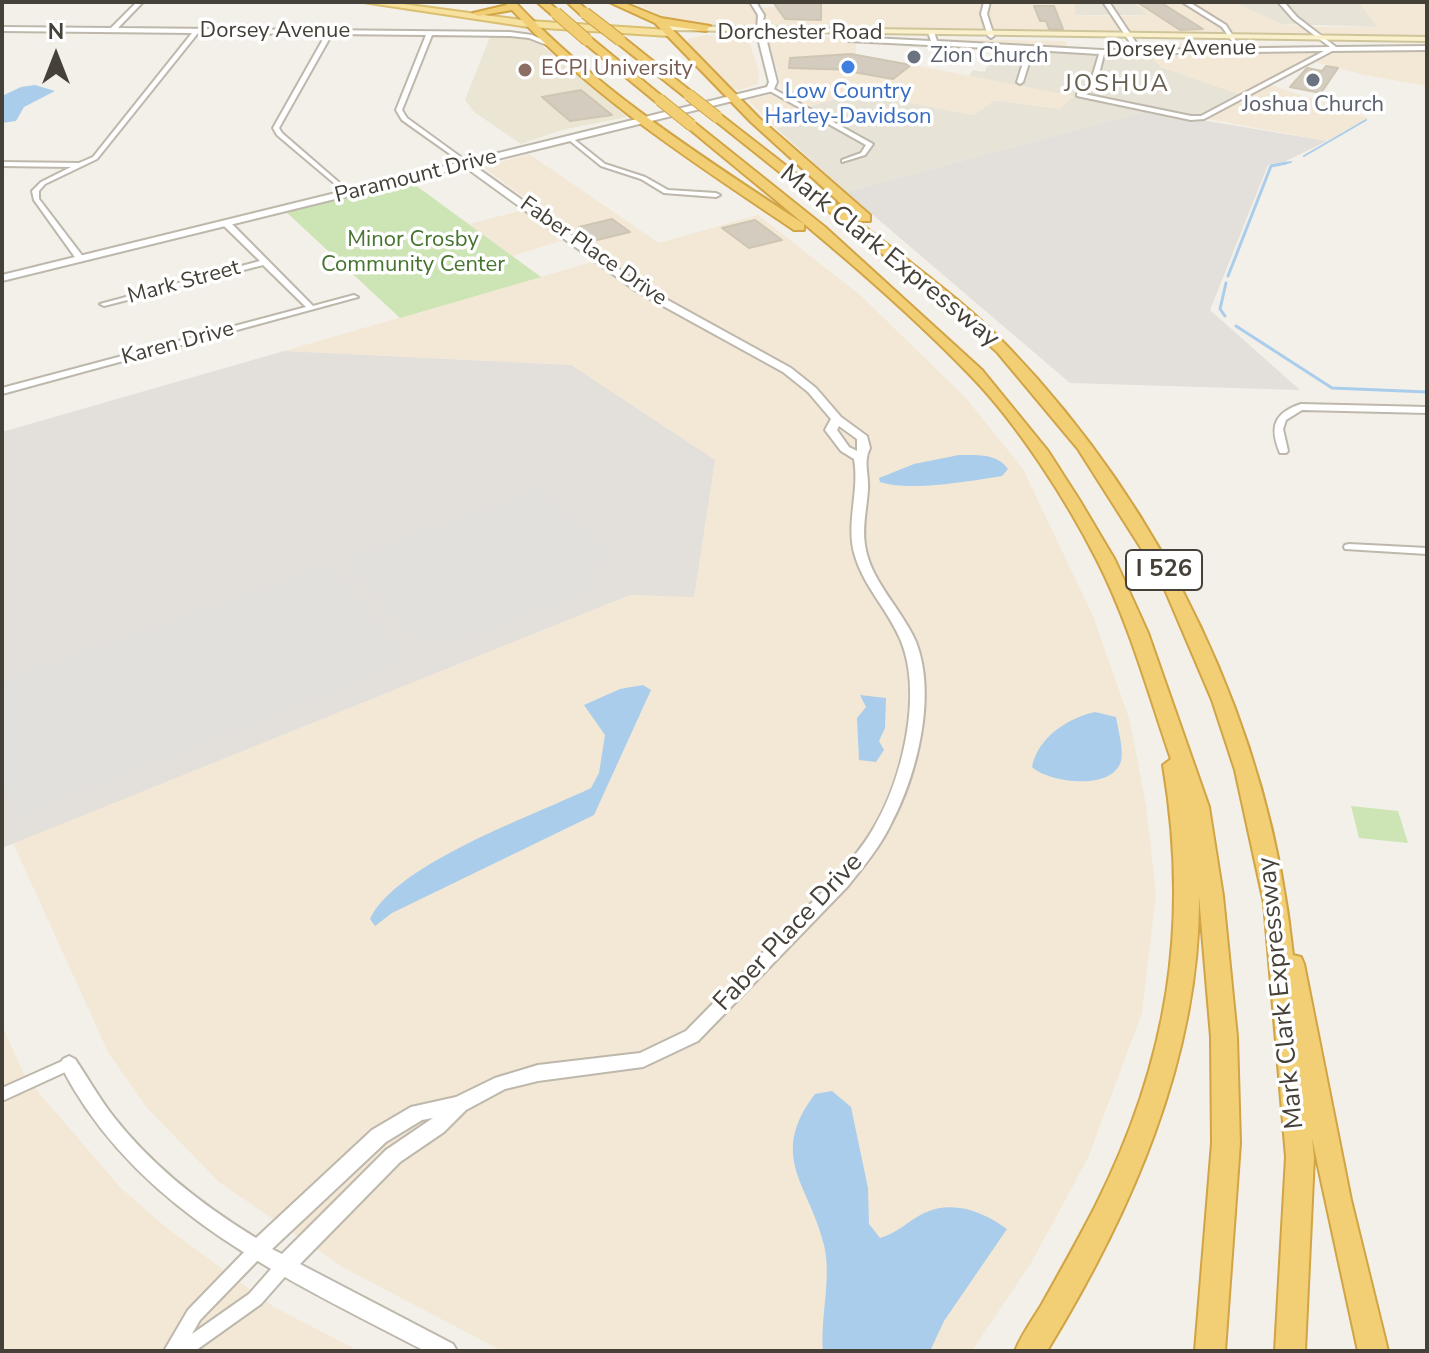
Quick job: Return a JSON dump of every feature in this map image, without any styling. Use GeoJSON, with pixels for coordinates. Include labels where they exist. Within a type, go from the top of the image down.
{"type":"FeatureCollection","features":[{"type":"Feature","properties":{"kind":"highway","name":"Mark Clark Expressway"},"geometry":{"type":"LineString","coordinates":[[542,2],[820,230],[977,373],[1042,455],[1106,560],[1138,633],[1198,807],[1224,1037],[1226,1143],[1210,1351]]}},
{"type":"Feature","properties":{"kind":"highway","name":"Mark Clark Expressway"},"geometry":{"type":"LineString","coordinates":[[572,2],[945,297],[1002,349],[1055,406],[1151,545],[1222,700],[1261,826],[1276,903],[1300,1157],[1290,1351]]}},
{"type":"Feature","properties":{"kind":"highway"},"geometry":{"type":"LineString","coordinates":[[614,2],[665,27],[708,31]]}},
{"type":"Feature","properties":{"kind":"highway"},"geometry":{"type":"LineString","coordinates":[[478,13],[504,11],[511,4],[547,43],[643,121],[899,300]]}},
{"type":"Feature","properties":{"kind":"highway"},"geometry":{"type":"LineString","coordinates":[[665,27],[735,99],[945,297]]}},
{"type":"Feature","properties":{"kind":"highway"},"geometry":{"type":"LineString","coordinates":[[680,44],[684,38],[708,31]]}},
{"type":"Feature","properties":{"kind":"highway"},"geometry":{"type":"LineString","coordinates":[[1030,1351],[1119,1194],[1146,1127],[1169,1051],[1187,933],[1187,872],[1186,842],[1164,705]]}},
{"type":"Feature","properties":{"kind":"highway"},"geometry":{"type":"LineString","coordinates":[[1276,903],[1301,1001],[1337,1200],[1373,1351]]}},
{"type":"Feature","properties":{"kind":"main road"},"geometry":{"type":"LineString","coordinates":[[367,2],[526,21],[665,27]]}},
{"type":"Feature","properties":{"kind":"main road"},"geometry":{"type":"LineString","coordinates":[[398,2],[526,21]]}},
{"type":"Feature","properties":{"kind":"main road","name":"Dorchester Road"},"geometry":{"type":"LineString","coordinates":[[708,31],[933,37]]}},
{"type":"Feature","properties":{"kind":"main road","name":"Dorchester Road"},"geometry":{"type":"LineString","coordinates":[[760,32],[1427,43]]}},
{"type":"Feature","properties":{"kind":"street"},"geometry":{"type":"LineString","coordinates":[[113,30],[140,2]]}},
{"type":"Feature","properties":{"kind":"street"},"geometry":{"type":"LineString","coordinates":[[753,2],[761,14],[760,32],[773,82],[770,89],[862,137],[869,146],[863,154],[844,161]]}},
{"type":"Feature","properties":{"kind":"street"},"geometry":{"type":"LineString","coordinates":[[987,2],[984,14],[990,35]]}},
{"type":"Feature","properties":{"kind":"street"},"geometry":{"type":"LineString","coordinates":[[1106,2],[1139,51]]}},
{"type":"Feature","properties":{"kind":"street"},"geometry":{"type":"LineString","coordinates":[[1185,2],[1224,26],[1233,38]]}},
{"type":"Feature","properties":{"kind":"street"},"geometry":{"type":"LineString","coordinates":[[1102,52],[1094,82],[1079,95],[1202,118],[1334,48],[1281,2]]}},
{"type":"Feature","properties":{"kind":"street","name":"Dorsey Avenue"},"geometry":{"type":"LineString","coordinates":[[2,29],[510,34],[530,36],[547,43]]}},
{"type":"Feature","properties":{"kind":"street"},"geometry":{"type":"LineString","coordinates":[[80,258],[36,199],[35,191],[43,183],[82,165],[102,150],[196,31]]}},
{"type":"Feature","properties":{"kind":"street"},"geometry":{"type":"LineString","coordinates":[[330,32],[276,128],[348,193]]}},
{"type":"Feature","properties":{"kind":"street"},"geometry":{"type":"LineString","coordinates":[[430,33],[399,110],[404,119],[467,164]]}},
{"type":"Feature","properties":{"kind":"street","name":"Dorsey Avenue"},"geometry":{"type":"LineString","coordinates":[[933,37],[1030,50],[1102,52],[1334,48],[1427,43]]}},
{"type":"Feature","properties":{"kind":"street"},"geometry":{"type":"LineString","coordinates":[[1020,82],[1030,50]]}},
{"type":"Feature","properties":{"kind":"street","name":"Paramount Drive"},"geometry":{"type":"LineString","coordinates":[[2,278],[770,89]]}},
{"type":"Feature","properties":{"kind":"street"},"geometry":{"type":"LineString","coordinates":[[571,139],[603,165],[643,178],[666,192],[716,195]]}},
{"type":"Feature","properties":{"kind":"street"},"geometry":{"type":"LineString","coordinates":[[2,164],[82,165]]}},
{"type":"Feature","properties":{"kind":"street","name":"Faber Place Drive"},"geometry":{"type":"LineString","coordinates":[[467,164],[640,289],[787,370],[812,390],[837,419],[863,438],[864,448],[859,457]]}},
{"type":"Feature","properties":{"kind":"street"},"geometry":{"type":"LineString","coordinates":[[226,223],[311,308]]}},
{"type":"Feature","properties":{"kind":"street","name":"Mark Street"},"geometry":{"type":"LineString","coordinates":[[104,304],[264,262]]}},
{"type":"Feature","properties":{"kind":"street","name":"Karen Drive"},"geometry":{"type":"LineString","coordinates":[[2,391],[354,297]]}},
{"type":"Feature","properties":{"kind":"street"},"geometry":{"type":"LineString","coordinates":[[1283,451],[1276,431],[1279,420],[1287,411],[1301,407],[1427,410]]}},
{"type":"Feature","properties":{"kind":"street","name":"Faber Place Drive"},"geometry":{"type":"LineString","coordinates":[[172,1351],[194,1315],[256,1251],[379,1136],[418,1113],[459,1104],[501,1083],[538,1073],[643,1060],[692,1036],[842,882],[886,819],[913,733],[917,677],[911,647],[862,558],[858,521],[865,475],[859,457],[845,449],[831,430],[837,419]]}},
{"type":"Feature","properties":{"kind":"street"},"geometry":{"type":"LineString","coordinates":[[1349,547],[1427,551]]}},
{"type":"Feature","properties":{"kind":"street"},"geometry":{"type":"LineString","coordinates":[[2,1095],[69,1064],[109,1126],[166,1185],[256,1251],[446,1351]]}},
{"type":"Feature","properties":{"kind":"street","name":"Faber Place Drive"},"geometry":{"type":"LineString","coordinates":[[181,1351],[255,1299],[393,1156],[437,1126],[459,1104]]}},
{"type":"Feature","properties":{"kind":"shaded area"},"geometry":{"type":"Polygon","coordinates":[[[633,2],[753,2],[758,8],[842,3],[1075,2],[1075,15],[1117,16],[1147,15],[1134,2],[1233,2],[1281,24],[1377,27],[1359,2],[1427,2],[1427,38],[702,26],[674,23],[633,2]]]}},
{"type":"Feature","properties":{"kind":"shaded area"},"geometry":{"type":"Polygon","coordinates":[[[1075,2],[1134,2],[1148,15],[1075,15],[1075,2]]]}},
{"type":"Feature","properties":{"kind":"shaded area"},"geometry":{"type":"Polygon","coordinates":[[[1233,2],[1359,2],[1378,27],[1281,24],[1233,2]]]}},
{"type":"Feature","properties":{"kind":"shaded area","name":"ECPI University"},"geometry":{"type":"Polygon","coordinates":[[[491,34],[520,34],[534,39],[627,117],[562,130],[521,144],[474,112],[465,100],[491,34]]]}},
{"type":"Feature","properties":{"kind":"shaded area"},"geometry":{"type":"Polygon","coordinates":[[[706,35],[748,38],[759,72],[758,84],[739,90],[726,86],[688,44],[688,39],[706,35]]]}},
{"type":"Feature","properties":{"kind":"shaded area"},"geometry":{"type":"Polygon","coordinates":[[[780,36],[856,38],[856,54],[1074,96],[1060,109],[994,100],[974,115],[859,93],[806,107],[827,119],[776,128],[748,100],[783,91],[768,40],[780,36]]]}},
{"type":"Feature","properties":{"kind":"shaded area"},"geometry":{"type":"Polygon","coordinates":[[[933,39],[1066,41],[1067,51],[935,43],[933,39]]]}},
{"type":"Feature","properties":{"kind":"shaded area"},"geometry":{"type":"Polygon","coordinates":[[[1141,43],[1427,48],[1427,86],[1364,75],[1311,61],[1268,84],[1368,118],[1327,141],[1202,118],[1244,96],[1161,67],[1154,61],[1152,51],[1145,51],[1141,43]]]}},
{"type":"Feature","properties":{"kind":"shaded area","name":"JOSHUA"},"geometry":{"type":"Polygon","coordinates":[[[994,48],[1152,51],[1161,67],[1245,96],[1202,118],[1151,110],[846,192],[776,128],[825,119],[805,107],[859,93],[974,115],[994,100],[1060,109],[1073,96],[968,78],[973,70],[985,72],[994,48]]]}},
{"type":"Feature","properties":{"kind":"shaded area"},"geometry":{"type":"Polygon","coordinates":[[[1147,111],[1327,141],[1286,161],[1268,165],[1210,310],[1300,390],[1070,383],[846,192],[1147,111]]]}},
{"type":"Feature","properties":{"kind":"shaded area"},"geometry":{"type":"Polygon","coordinates":[[[529,154],[659,243],[758,215],[859,294],[965,397],[1023,469],[1093,616],[1130,721],[1146,805],[1156,894],[1142,1013],[1088,1158],[1031,1263],[972,1351],[502,1351],[344,1268],[219,1182],[146,1107],[108,1052],[13,843],[630,595],[694,596],[571,365],[284,351],[606,258],[483,167],[529,154]]]}},
{"type":"Feature","properties":{"kind":"shaded area"},"geometry":{"type":"Polygon","coordinates":[[[531,208],[570,238],[512,256],[469,224],[531,208]]]}},
{"type":"Feature","properties":{"kind":"shaded area"},"geometry":{"type":"Polygon","coordinates":[[[284,351],[571,365],[715,460],[694,597],[630,595],[2,848],[2,432],[284,351]]]}},
{"type":"Feature","properties":{"kind":"shaded area"},"geometry":{"type":"Polygon","coordinates":[[[539,491],[602,551],[588,589],[456,640],[430,642],[415,637],[346,561],[539,491]]]}},
{"type":"Feature","properties":{"kind":"shaded area"},"geometry":{"type":"Polygon","coordinates":[[[329,567],[395,646],[390,661],[379,671],[19,814],[2,782],[2,682],[329,567]]]}},
{"type":"Feature","properties":{"kind":"shaded area"},"geometry":{"type":"Polygon","coordinates":[[[2,1026],[26,1078],[122,1189],[167,1228],[274,1307],[359,1351],[2,1351],[2,1026]]]}},
{"type":"Feature","properties":{"kind":"green space","name":"Minor Crosby Community Center"},"geometry":{"type":"Polygon","coordinates":[[[407,179],[541,277],[400,318],[283,209],[407,179]]]}},
{"type":"Feature","properties":{"kind":"green space"},"geometry":{"type":"Polygon","coordinates":[[[1351,806],[1398,811],[1408,843],[1359,838],[1351,806]]]}},
{"type":"Feature","properties":{"kind":"water"},"geometry":{"type":"Polygon","coordinates":[[[35,85],[55,91],[24,107],[16,121],[2,123],[2,96],[21,87],[35,85]]]}},
{"type":"Feature","properties":{"kind":"water"},"geometry":{"type":"Polygon","coordinates":[[[959,455],[992,458],[1008,469],[1002,476],[940,485],[907,486],[880,482],[879,478],[914,464],[959,455]]]}},
{"type":"Feature","properties":{"kind":"water"},"geometry":{"type":"Polygon","coordinates":[[[643,685],[651,690],[594,815],[392,913],[375,926],[370,919],[385,898],[436,860],[591,788],[599,773],[605,735],[584,705],[620,689],[643,685]]]}},
{"type":"Feature","properties":{"kind":"water"},"geometry":{"type":"Polygon","coordinates":[[[860,695],[886,698],[885,728],[879,741],[884,750],[876,762],[859,760],[857,718],[866,707],[860,695]]]}},
{"type":"Feature","properties":{"kind":"water"},"geometry":{"type":"Polygon","coordinates":[[[1095,712],[1116,717],[1122,756],[1116,771],[1106,777],[1080,781],[1052,777],[1032,767],[1035,756],[1056,730],[1095,712]]]}},
{"type":"Feature","properties":{"kind":"water"},"geometry":{"type":"Polygon","coordinates":[[[832,1091],[851,1107],[868,1188],[869,1224],[880,1238],[924,1213],[946,1207],[967,1209],[1007,1229],[944,1321],[930,1351],[823,1351],[826,1258],[818,1224],[796,1171],[793,1154],[794,1136],[801,1116],[815,1094],[832,1091]]]}},
{"type":"Feature","properties":{"kind":"building"},"geometry":{"type":"Polygon","coordinates":[[[773,2],[821,2],[821,20],[785,19],[773,2]]]}},
{"type":"Feature","properties":{"kind":"building"},"geometry":{"type":"Polygon","coordinates":[[[1137,2],[1160,2],[1203,29],[1180,30],[1137,2]]]}},
{"type":"Feature","properties":{"kind":"building"},"geometry":{"type":"Polygon","coordinates":[[[1034,6],[1054,6],[1063,29],[1049,29],[1046,21],[1040,21],[1034,6]]]}},
{"type":"Feature","properties":{"kind":"building","name":"Low Country Harley-Davidson"},"geometry":{"type":"Polygon","coordinates":[[[851,54],[911,65],[893,79],[853,72],[856,70],[789,68],[790,58],[851,54]]]}},
{"type":"Feature","properties":{"kind":"building","name":"Joshua Church"},"geometry":{"type":"Polygon","coordinates":[[[1326,66],[1338,68],[1321,93],[1290,87],[1307,68],[1322,71],[1326,66]]]}},
{"type":"Feature","properties":{"kind":"building","name":"ECPI University"},"geometry":{"type":"Polygon","coordinates":[[[581,90],[612,115],[570,121],[542,97],[581,90]]]}},
{"type":"Feature","properties":{"kind":"building"},"geometry":{"type":"Polygon","coordinates":[[[612,219],[630,232],[597,240],[579,227],[612,219]]]}},
{"type":"Feature","properties":{"kind":"building"},"geometry":{"type":"Polygon","coordinates":[[[755,220],[782,240],[749,248],[722,228],[755,220]]]}},
{"type":"Feature","properties":{"kind":"waterway"},"geometry":{"type":"LineString","coordinates":[[1304,156],[1366,120]]}},
{"type":"Feature","properties":{"kind":"waterway"},"geometry":{"type":"LineString","coordinates":[[1228,276],[1271,166],[1291,162]]}},
{"type":"Feature","properties":{"kind":"waterway"},"geometry":{"type":"LineString","coordinates":[[1225,316],[1220,309],[1226,283]]}},
{"type":"Feature","properties":{"kind":"waterway"},"geometry":{"type":"LineString","coordinates":[[1236,326],[1332,388],[1427,392]]}},
{"type":"Feature","properties":{"kind":"place","name":"Zion Church"},"geometry":{"type":"Point","coordinates":[914,57]}},
{"type":"Feature","properties":{"kind":"place","name":"Low Country Harley-Davidson"},"geometry":{"type":"Point","coordinates":[848,67]}},
{"type":"Feature","properties":{"kind":"place","name":"ECPI University"},"geometry":{"type":"Point","coordinates":[525,70]}},
{"type":"Feature","properties":{"kind":"place","name":"Joshua Church"},"geometry":{"type":"Point","coordinates":[1313,80]}},
{"type":"Feature","properties":{"kind":"district","name":"JOSHUA"},"geometry":{"type":"Point","coordinates":[1117,85]}}]}
